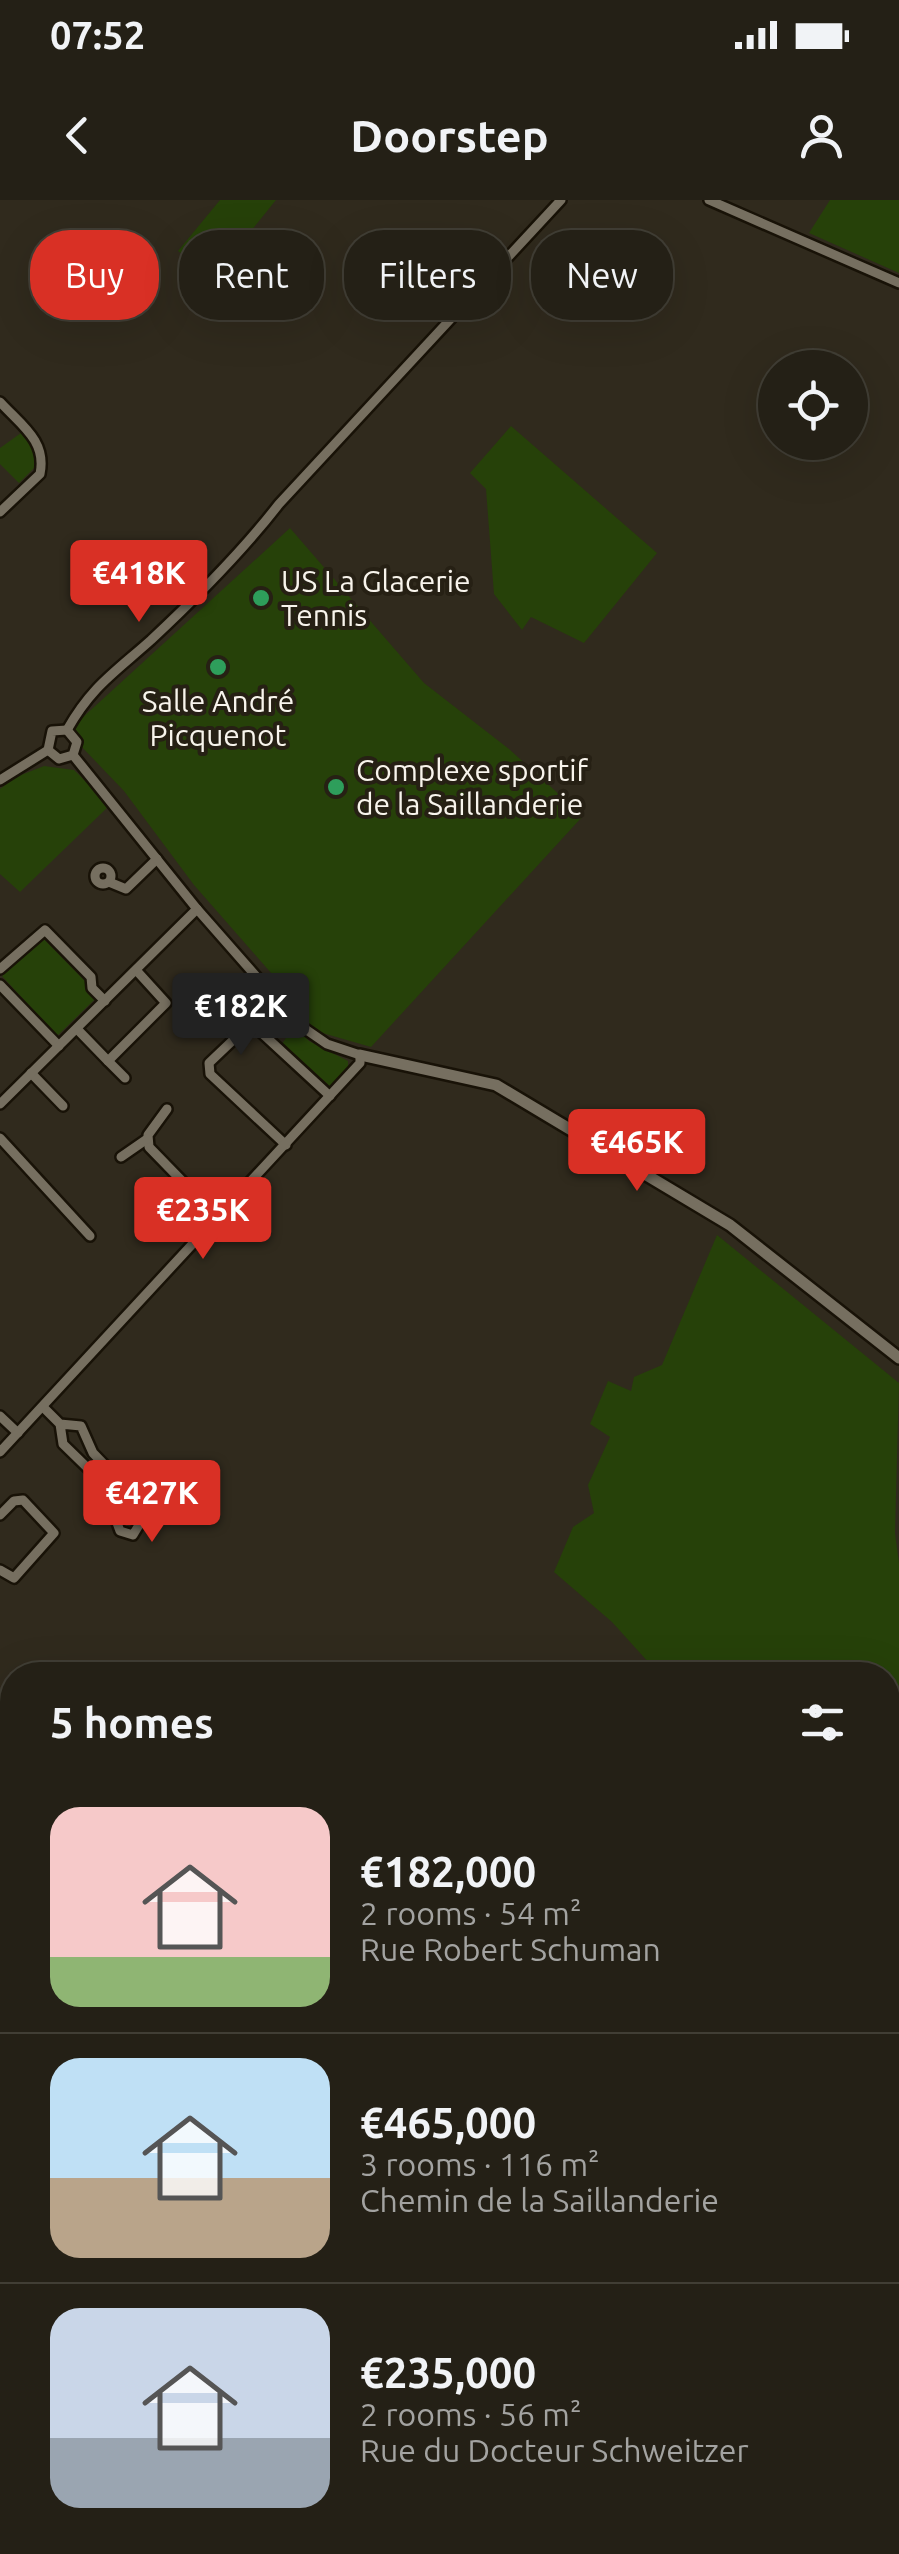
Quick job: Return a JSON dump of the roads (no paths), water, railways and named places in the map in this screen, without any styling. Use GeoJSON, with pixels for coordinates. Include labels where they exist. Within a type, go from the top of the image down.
{"type":"FeatureCollection","features":[{"type":"Feature","properties":{"kind":"street"},"geometry":{"type":"LineString","coordinates":[[67,730],[92,690],[148,643],[246,545],[561,200]]}},
{"type":"Feature","properties":{"kind":"street"},"geometry":{"type":"LineString","coordinates":[[709,200],[899,283]]}},
{"type":"Feature","properties":{"kind":"street"},"geometry":{"type":"LineString","coordinates":[[0,402],[39,444],[42,458],[40,474],[0,512]]}},
{"type":"Feature","properties":{"kind":"street"},"geometry":{"type":"LineString","coordinates":[[0,780],[48,750],[52,732],[67,730]]}},
{"type":"Feature","properties":{"kind":"street"},"geometry":{"type":"LineString","coordinates":[[67,730],[77,742],[73,755]]}},
{"type":"Feature","properties":{"kind":"street"},"geometry":{"type":"LineString","coordinates":[[48,750],[59,759],[73,755]]}},
{"type":"Feature","properties":{"kind":"street"},"geometry":{"type":"LineString","coordinates":[[73,755],[197,910],[298,1024],[327,1044],[496,1085],[730,1226],[899,1358]]}},
{"type":"Feature","properties":{"kind":"street"},"geometry":{"type":"LineString","coordinates":[[108,882],[126,889],[157,858]]}},
{"type":"Feature","properties":{"kind":"street"},"geometry":{"type":"LineString","coordinates":[[0,1104],[197,910]]}},
{"type":"Feature","properties":{"kind":"street"},"geometry":{"type":"LineString","coordinates":[[0,969],[45,930],[91,977],[92,988],[104,1001]]}},
{"type":"Feature","properties":{"kind":"street"},"geometry":{"type":"LineString","coordinates":[[108,1061],[166,1003],[136,970]]}},
{"type":"Feature","properties":{"kind":"street"},"geometry":{"type":"LineString","coordinates":[[0,985],[59,1046]]}},
{"type":"Feature","properties":{"kind":"street"},"geometry":{"type":"LineString","coordinates":[[286,1144],[210,1074],[210,1063],[251,1023],[330,1096]]}},
{"type":"Feature","properties":{"kind":"street"},"geometry":{"type":"LineString","coordinates":[[77,1029],[125,1078]]}},
{"type":"Feature","properties":{"kind":"street"},"geometry":{"type":"LineString","coordinates":[[0,1452],[358,1068],[360,1054]]}},
{"type":"Feature","properties":{"kind":"street"},"geometry":{"type":"LineString","coordinates":[[32,1073],[62,1106]]}},
{"type":"Feature","properties":{"kind":"street"},"geometry":{"type":"LineString","coordinates":[[121,1157],[147,1139],[167,1109]]}},
{"type":"Feature","properties":{"kind":"street"},"geometry":{"type":"LineString","coordinates":[[0,1138],[90,1236]]}},
{"type":"Feature","properties":{"kind":"street"},"geometry":{"type":"LineString","coordinates":[[147,1139],[149,1147],[218,1218]]}},
{"type":"Feature","properties":{"kind":"street"},"geometry":{"type":"LineString","coordinates":[[43,1407],[60,1424],[63,1444],[102,1482],[120,1531],[133,1535],[139,1525],[124,1485],[93,1453],[82,1426],[60,1424]]}},
{"type":"Feature","properties":{"kind":"street"},"geometry":{"type":"LineString","coordinates":[[0,1416],[18,1433]]}},
{"type":"Feature","properties":{"kind":"street"},"geometry":{"type":"LineString","coordinates":[[0,1515],[14,1501],[23,1500],[54,1534],[12,1579],[0,1570]]}},
{"type":"Feature","properties":{"kind":"place","name":"US La Glacerie Tennis"},"geometry":{"type":"Point","coordinates":[261,598]}},
{"type":"Feature","properties":{"kind":"place","name":"Salle André Picquenot"},"geometry":{"type":"Point","coordinates":[218,667]}},
{"type":"Feature","properties":{"kind":"place","name":"Complexe sportif de la Saillanderie"},"geometry":{"type":"Point","coordinates":[336,787]}}]}
